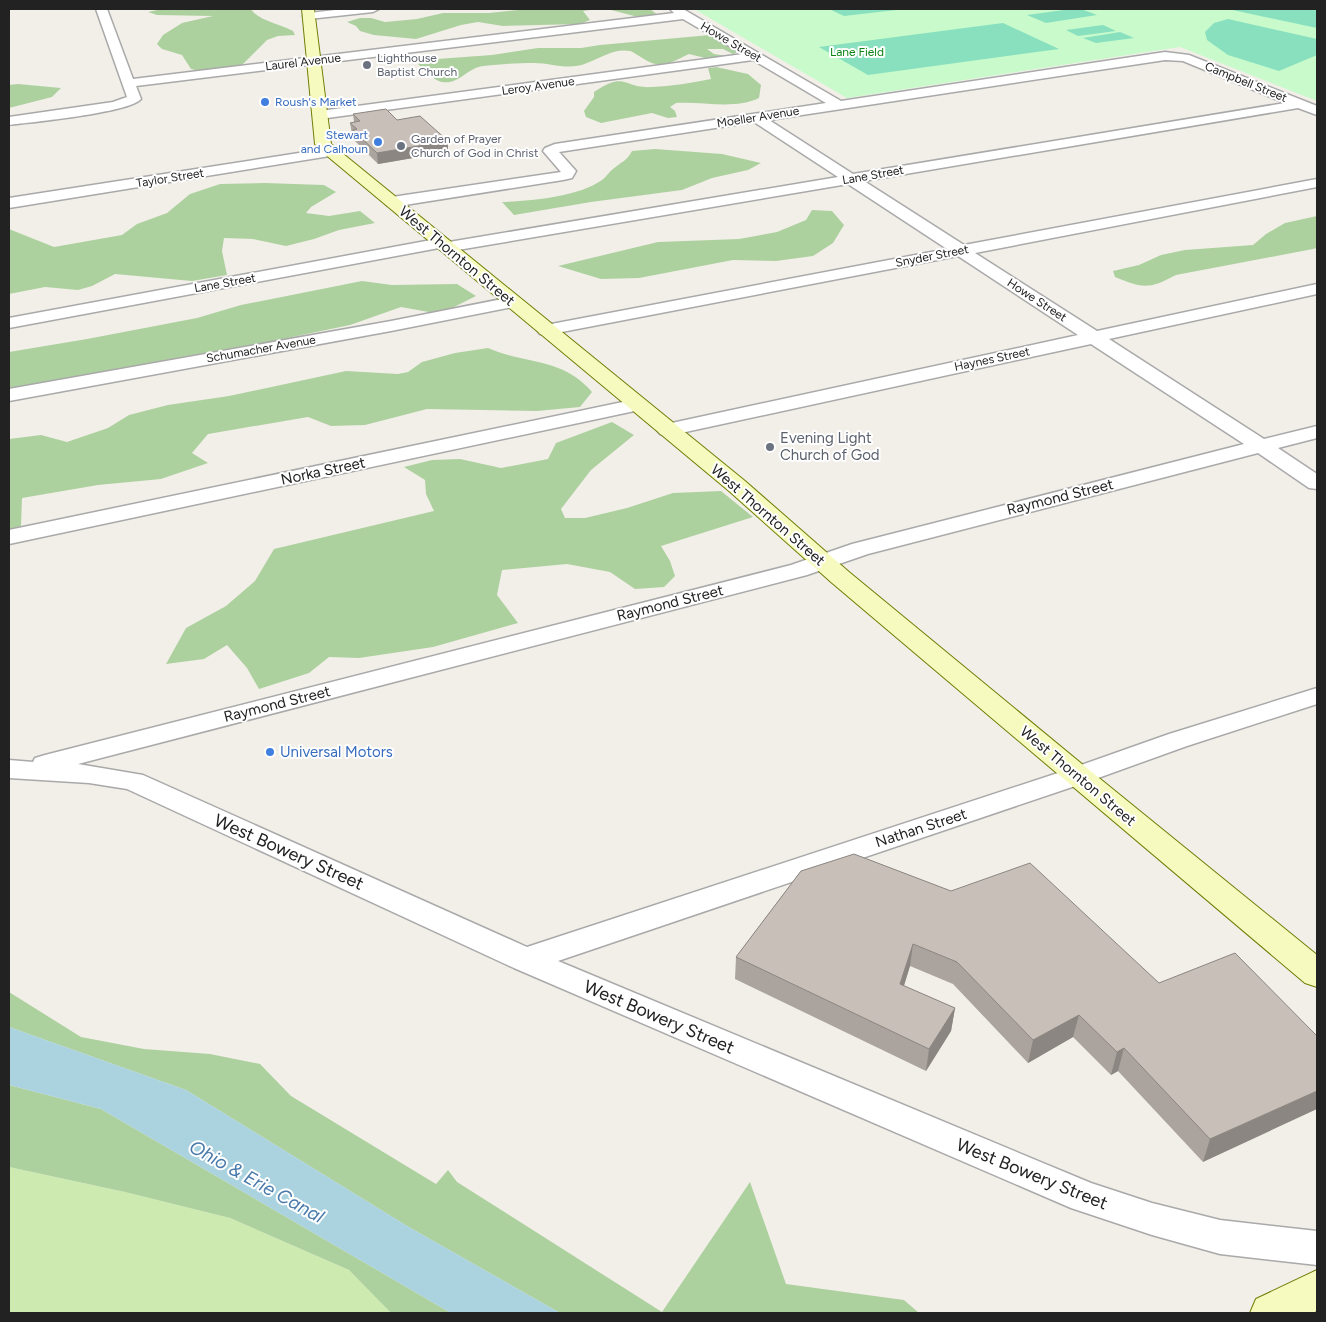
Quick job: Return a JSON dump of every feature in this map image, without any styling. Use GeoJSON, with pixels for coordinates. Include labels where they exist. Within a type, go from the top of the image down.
{"type":"FeatureCollection","features":[{"type":"Feature","properties":{"kind":"main road","name":"West Thornton Street"},"geometry":{"type":"LineString","coordinates":[[308,12],[323,144],[331,152],[737,486],[1077,776],[1317,974]]}},
{"type":"Feature","properties":{"kind":"main road"},"geometry":{"type":"LineString","coordinates":[[1271,1313],[1317,1289]]}},
{"type":"Feature","properties":{"kind":"street"},"geometry":{"type":"LineString","coordinates":[[9,121],[116,106],[132,100],[134,97],[101,9]]}},
{"type":"Feature","properties":{"kind":"street"},"geometry":{"type":"LineString","coordinates":[[308,12],[373,9]]}},
{"type":"Feature","properties":{"kind":"street","name":"Howe Street"},"geometry":{"type":"LineString","coordinates":[[675,9],[838,105]]}},
{"type":"Feature","properties":{"kind":"street","name":"Laurel Avenue"},"geometry":{"type":"LineString","coordinates":[[129,83],[686,16]]}},
{"type":"Feature","properties":{"kind":"street","name":"Leroy Avenue"},"geometry":{"type":"LineString","coordinates":[[320,115],[756,56]]}},
{"type":"Feature","properties":{"kind":"street","name":"Moeller Avenue"},"geometry":{"type":"LineString","coordinates":[[392,202],[567,175],[569,172],[568,168],[552,155],[550,151],[555,148],[1127,61],[1174,56]]}},
{"type":"Feature","properties":{"kind":"street","name":"Campbell Street"},"geometry":{"type":"LineString","coordinates":[[1174,56],[1185,58],[1317,111]]}},
{"type":"Feature","properties":{"kind":"street","name":"Lane Street"},"geometry":{"type":"LineString","coordinates":[[9,323],[444,245],[1300,104]]}},
{"type":"Feature","properties":{"kind":"street","name":"Howe Street"},"geometry":{"type":"LineString","coordinates":[[757,118],[1317,484]]}},
{"type":"Feature","properties":{"kind":"street","name":"Taylor Street"},"geometry":{"type":"LineString","coordinates":[[9,203],[331,152]]}},
{"type":"Feature","properties":{"kind":"street","name":"Snyder Street"},"geometry":{"type":"LineString","coordinates":[[546,330],[1317,183]]}},
{"type":"Feature","properties":{"kind":"street","name":"Haynes Street"},"geometry":{"type":"LineString","coordinates":[[668,430],[1317,289]]}},
{"type":"Feature","properties":{"kind":"street","name":"Schumacher Avenue"},"geometry":{"type":"LineString","coordinates":[[9,395],[391,326],[512,302]]}},
{"type":"Feature","properties":{"kind":"street","name":"Norka Street"},"geometry":{"type":"LineString","coordinates":[[9,537],[637,405]]}},
{"type":"Feature","properties":{"kind":"street","name":"Raymond Street"},"geometry":{"type":"LineString","coordinates":[[15,770],[824,562],[860,548],[1317,432]]}},
{"type":"Feature","properties":{"kind":"street","name":"Nathan Street"},"geometry":{"type":"LineString","coordinates":[[525,960],[1077,776],[1178,740],[1317,696]]}},
{"type":"Feature","properties":{"kind":"street","name":"West Bowery Street"},"geometry":{"type":"LineString","coordinates":[[15,770],[89,774],[133,781],[525,960],[1084,1197],[1152,1219],[1220,1236],[1317,1248]]}},
{"type":"Feature","properties":{"kind":"green space"},"geometry":{"type":"Polygon","coordinates":[[[162,9],[251,9],[264,19],[293,31],[295,35],[278,36],[267,40],[240,67],[199,71],[191,69],[182,55],[162,49],[157,44],[163,35],[182,23],[213,16],[157,15],[148,12],[162,9]]]}},
{"type":"Feature","properties":{"kind":"green space"},"geometry":{"type":"Polygon","coordinates":[[[528,9],[597,9],[583,11],[590,20],[580,24],[503,26],[478,22],[461,25],[416,39],[374,35],[360,31],[356,26],[347,22],[360,18],[371,18],[385,22],[417,19],[443,13],[489,13],[528,9]]]}},
{"type":"Feature","properties":{"kind":"green space"},"geometry":{"type":"Polygon","coordinates":[[[607,9],[650,9],[658,15],[646,19],[607,9]]]}},
{"type":"Feature","properties":{"kind":"green space","name":"Lane Field"},"geometry":{"type":"Polygon","coordinates":[[[694,9],[1317,9],[1317,101],[1180,47],[847,98],[694,9]]]}},
{"type":"Feature","properties":{"kind":"green space"},"geometry":{"type":"Polygon","coordinates":[[[829,9],[905,9],[844,16],[829,9]]]}},
{"type":"Feature","properties":{"kind":"green space"},"geometry":{"type":"Polygon","coordinates":[[[1081,9],[1097,15],[1046,23],[1027,15],[1081,9]]]}},
{"type":"Feature","properties":{"kind":"green space"},"geometry":{"type":"Polygon","coordinates":[[[1228,9],[1317,9],[1317,28],[1228,9]]]}},
{"type":"Feature","properties":{"kind":"green space"},"geometry":{"type":"Polygon","coordinates":[[[1228,19],[1317,39],[1317,55],[1279,71],[1228,55],[1207,40],[1205,32],[1214,23],[1228,19]]]}},
{"type":"Feature","properties":{"kind":"green space"},"geometry":{"type":"Polygon","coordinates":[[[1003,23],[1059,49],[868,75],[819,47],[1003,23]]]}},
{"type":"Feature","properties":{"kind":"green space"},"geometry":{"type":"Polygon","coordinates":[[[1103,25],[1116,31],[1078,36],[1066,30],[1103,25]]]}},
{"type":"Feature","properties":{"kind":"green space"},"geometry":{"type":"Polygon","coordinates":[[[1120,32],[1134,38],[1096,43],[1083,38],[1120,32]]]}},
{"type":"Feature","properties":{"kind":"green space"},"geometry":{"type":"Polygon","coordinates":[[[710,35],[738,52],[733,54],[723,49],[707,49],[714,54],[727,56],[705,58],[689,54],[662,65],[651,63],[633,52],[624,50],[574,66],[534,63],[478,67],[459,79],[448,82],[435,79],[418,64],[423,60],[492,55],[538,48],[581,48],[710,35]]]}},
{"type":"Feature","properties":{"kind":"green space"},"geometry":{"type":"Polygon","coordinates":[[[716,67],[748,74],[761,85],[759,98],[739,104],[676,103],[670,107],[675,111],[677,117],[668,118],[652,113],[601,123],[586,117],[584,111],[594,97],[594,92],[613,82],[619,81],[643,87],[689,83],[711,79],[708,68],[716,67]]]}},
{"type":"Feature","properties":{"kind":"green space"},"geometry":{"type":"Polygon","coordinates":[[[18,84],[61,88],[52,97],[9,108],[9,85],[18,84]]]}},
{"type":"Feature","properties":{"kind":"green space"},"geometry":{"type":"Polygon","coordinates":[[[655,149],[722,154],[761,163],[748,170],[712,178],[682,190],[591,202],[514,215],[502,202],[554,197],[592,186],[602,180],[626,159],[632,151],[655,149]]]}},
{"type":"Feature","properties":{"kind":"green space"},"geometry":{"type":"Polygon","coordinates":[[[220,184],[324,185],[336,192],[311,207],[306,213],[329,216],[360,211],[375,223],[339,230],[286,246],[253,239],[224,238],[222,251],[227,275],[192,281],[115,274],[92,286],[78,290],[45,287],[9,294],[9,229],[54,247],[122,235],[137,224],[167,213],[190,194],[220,184]]]}},
{"type":"Feature","properties":{"kind":"green space"},"geometry":{"type":"Polygon","coordinates":[[[812,210],[832,211],[844,225],[833,243],[813,256],[776,261],[733,260],[639,278],[601,279],[558,266],[658,242],[739,239],[777,232],[806,220],[812,210]]]}},
{"type":"Feature","properties":{"kind":"green space"},"geometry":{"type":"Polygon","coordinates":[[[1317,216],[1317,248],[1176,275],[1159,283],[1146,286],[1115,277],[1113,271],[1139,265],[1161,255],[1185,250],[1253,245],[1266,234],[1285,223],[1317,216]]]}},
{"type":"Feature","properties":{"kind":"green space"},"geometry":{"type":"Polygon","coordinates":[[[362,281],[392,285],[457,284],[476,296],[440,314],[401,307],[350,325],[206,355],[9,390],[9,352],[197,318],[241,305],[362,281]]]}},
{"type":"Feature","properties":{"kind":"green space"},"geometry":{"type":"Polygon","coordinates":[[[488,348],[556,367],[580,381],[592,392],[580,407],[537,411],[427,409],[365,425],[331,426],[308,417],[208,434],[192,453],[208,463],[161,479],[98,485],[22,498],[21,526],[9,530],[9,439],[41,435],[67,442],[108,428],[129,415],[168,405],[229,396],[346,371],[398,374],[408,372],[422,362],[455,353],[488,348]]]}},
{"type":"Feature","properties":{"kind":"green space"},"geometry":{"type":"Polygon","coordinates":[[[612,422],[634,435],[591,470],[561,509],[565,518],[585,518],[627,508],[673,493],[721,491],[753,517],[661,546],[670,561],[675,576],[664,587],[635,589],[610,572],[567,564],[502,570],[497,595],[518,623],[433,647],[359,658],[329,657],[309,673],[259,689],[247,668],[227,645],[204,659],[166,664],[186,628],[226,606],[255,581],[274,549],[434,511],[426,494],[425,480],[404,467],[432,460],[460,459],[501,468],[548,459],[556,443],[612,422]]]}},
{"type":"Feature","properties":{"kind":"green space"},"geometry":{"type":"Polygon","coordinates":[[[9,992],[81,1037],[144,1049],[210,1054],[260,1064],[291,1096],[436,1184],[448,1170],[457,1182],[662,1312],[750,1182],[786,1284],[904,1300],[919,1313],[560,1313],[407,1226],[186,1090],[9,1027],[9,992]]]}},
{"type":"Feature","properties":{"kind":"green space"},"geometry":{"type":"Polygon","coordinates":[[[9,1085],[101,1109],[451,1313],[391,1313],[349,1270],[230,1218],[125,1192],[9,1167],[9,1085]]]}},
{"type":"Feature","properties":{"kind":"green space"},"geometry":{"type":"Polygon","coordinates":[[[9,1167],[125,1192],[230,1218],[349,1270],[391,1313],[9,1313],[9,1167]]]}},
{"type":"Feature","properties":{"kind":"water","name":"Ohio & Erie Canal"},"geometry":{"type":"Polygon","coordinates":[[[9,1027],[186,1090],[407,1226],[560,1313],[451,1313],[101,1109],[9,1085],[9,1027]]]}},
{"type":"Feature","properties":{"kind":"building"},"geometry":{"type":"Polygon","coordinates":[[[386,109],[397,120],[420,116],[448,141],[377,153],[353,130],[357,129],[350,123],[360,121],[353,114],[386,109]]]}},
{"type":"Feature","properties":{"kind":"building"},"geometry":{"type":"Polygon","coordinates":[[[854,854],[951,891],[1030,863],[1159,983],[1235,953],[1317,1036],[1317,1091],[1210,1139],[1124,1048],[1117,1052],[1079,1015],[1033,1040],[957,962],[913,944],[900,984],[955,1008],[929,1049],[736,957],[801,871],[854,854]]]}},
{"type":"Feature","properties":{"kind":"place","name":"Lighthouse Baptist Church"},"geometry":{"type":"Point","coordinates":[367,65]}},
{"type":"Feature","properties":{"kind":"place","name":"Roush's Market"},"geometry":{"type":"Point","coordinates":[265,102]}},
{"type":"Feature","properties":{"kind":"place","name":"Stewart and Calhoun"},"geometry":{"type":"Point","coordinates":[378,142]}},
{"type":"Feature","properties":{"kind":"place","name":"Garden of Prayer Church of God in Christ"},"geometry":{"type":"Point","coordinates":[401,146]}},
{"type":"Feature","properties":{"kind":"place","name":"Evening Light Church of God"},"geometry":{"type":"Point","coordinates":[770,447]}},
{"type":"Feature","properties":{"kind":"place","name":"Universal Motors"},"geometry":{"type":"Point","coordinates":[270,752]}}]}
